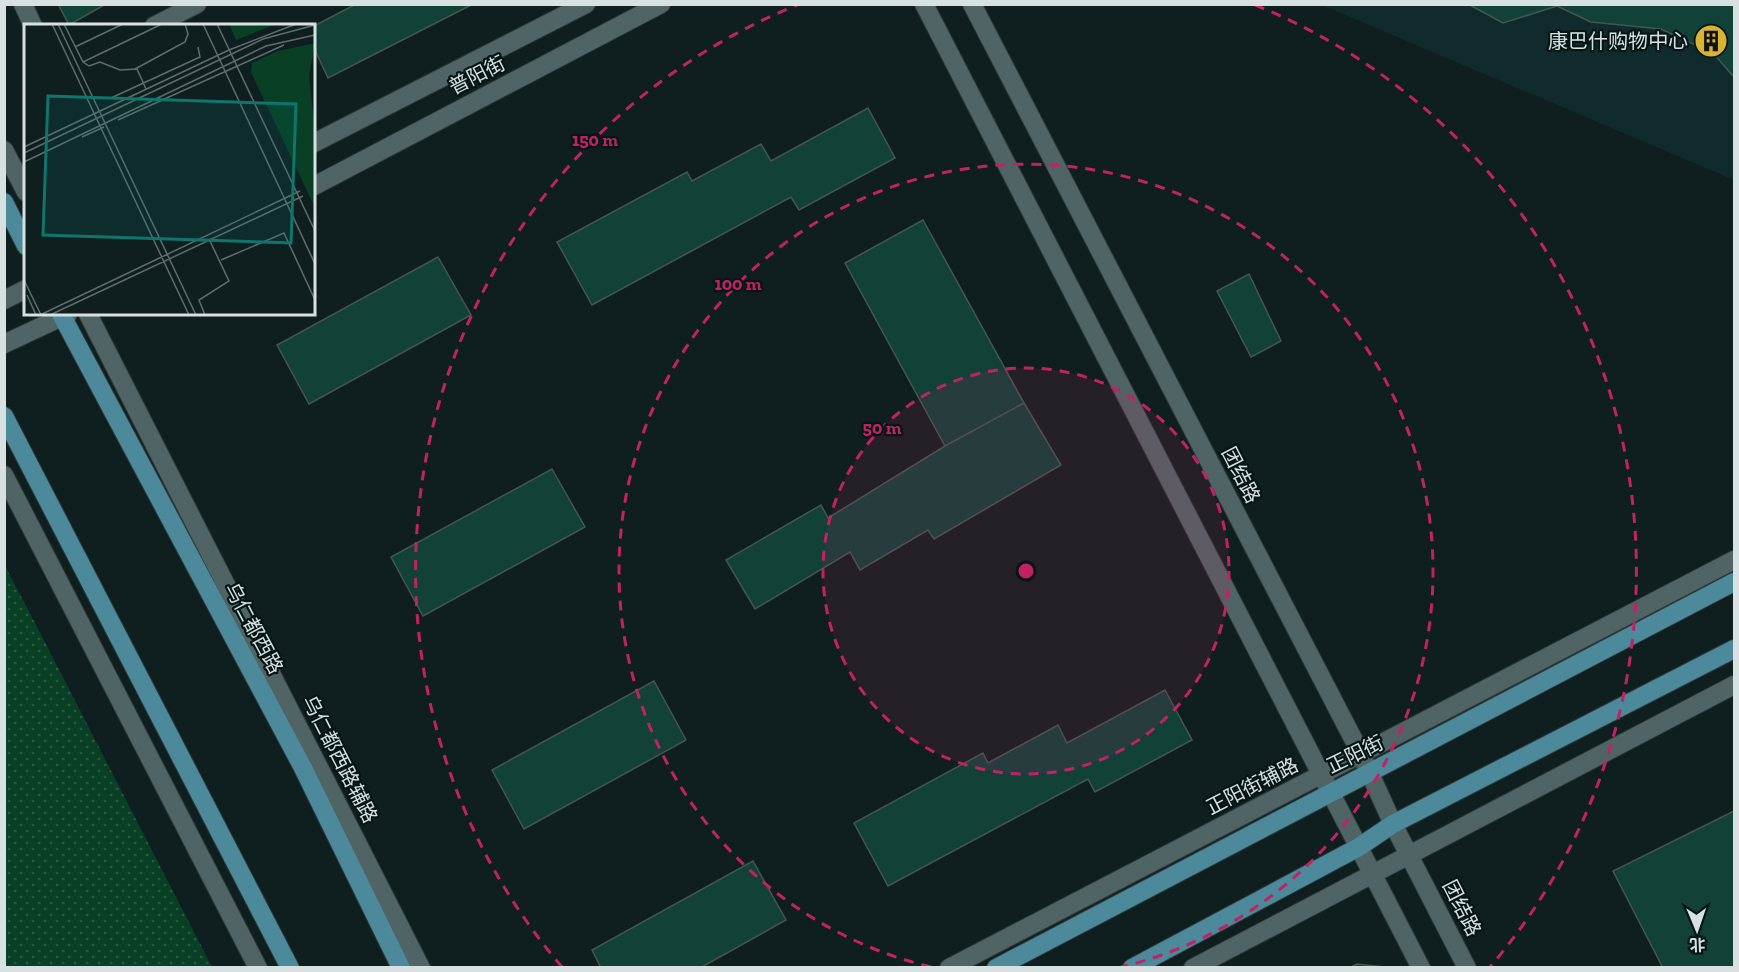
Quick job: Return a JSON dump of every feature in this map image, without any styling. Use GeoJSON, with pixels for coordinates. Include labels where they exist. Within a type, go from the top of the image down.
{"type":"FeatureCollection","features":[{"type":"Feature","properties":{"kind":"main road"},"geometry":{"type":"LineString","coordinates":[[4,202],[24,242]]}},
{"type":"Feature","properties":{"kind":"main road","name":"乌仁都西路"},"geometry":{"type":"LineString","coordinates":[[65,315],[303,768],[401,968]]}},
{"type":"Feature","properties":{"kind":"main road"},"geometry":{"type":"LineString","coordinates":[[4,416],[290,968]]}},
{"type":"Feature","properties":{"kind":"main road","name":"正阳街"},"geometry":{"type":"LineString","coordinates":[[996,968],[1325,784],[1370,773],[1734,582]]}},
{"type":"Feature","properties":{"kind":"main road"},"geometry":{"type":"LineString","coordinates":[[1132,968],[1359,847],[1393,824],[1734,649]]}},
{"type":"Feature","properties":{"kind":"street"},"geometry":{"type":"LineString","coordinates":[[22,4],[32,24]]}},
{"type":"Feature","properties":{"kind":"street"},"geometry":{"type":"LineString","coordinates":[[158,24],[197,4]]}},
{"type":"Feature","properties":{"kind":"street","name":"普阳街"},"geometry":{"type":"LineString","coordinates":[[315,185],[662,4]]}},
{"type":"Feature","properties":{"kind":"street"},"geometry":{"type":"LineString","coordinates":[[924,4],[1421,968]]}},
{"type":"Feature","properties":{"kind":"street","name":"团结路"},"geometry":{"type":"LineString","coordinates":[[972,4],[1361,754],[1393,824],[1467,968]]}},
{"type":"Feature","properties":{"kind":"street","name":"普阳街"},"geometry":{"type":"LineString","coordinates":[[315,142],[581,6]]}},
{"type":"Feature","properties":{"kind":"street"},"geometry":{"type":"LineString","coordinates":[[4,150],[24,188]]}},
{"type":"Feature","properties":{"kind":"street"},"geometry":{"type":"LineString","coordinates":[[4,300],[24,290]]}},
{"type":"Feature","properties":{"kind":"street"},"geometry":{"type":"LineString","coordinates":[[4,344],[62,315]]}},
{"type":"Feature","properties":{"kind":"street","name":"乌仁都西路辅路"},"geometry":{"type":"LineString","coordinates":[[89,315],[421,968]]}},
{"type":"Feature","properties":{"kind":"street"},"geometry":{"type":"LineString","coordinates":[[4,475],[258,968]]}},
{"type":"Feature","properties":{"kind":"street","name":"正阳街辅路"},"geometry":{"type":"LineString","coordinates":[[950,968],[1325,784],[1361,754],[1734,560]]}},
{"type":"Feature","properties":{"kind":"street"},"geometry":{"type":"LineString","coordinates":[[1193,968],[1734,685]]}},
{"type":"Feature","properties":{"kind":"shaded area"},"geometry":{"type":"Polygon","coordinates":[[[1322,5],[1734,5],[1734,180],[1322,5]]]}},
{"type":"Feature","properties":{"kind":"green space"},"geometry":{"type":"Polygon","coordinates":[[[4,564],[34,621],[212,967],[5,967],[4,564]]]}},
{"type":"Feature","properties":{"kind":"building"},"geometry":{"type":"Polygon","coordinates":[[[58,4],[106,4],[71,24],[68,24],[58,4]]]}},
{"type":"Feature","properties":{"kind":"building"},"geometry":{"type":"Polygon","coordinates":[[[356,4],[473,4],[328,78],[315,50],[315,25],[356,4]]]}},
{"type":"Feature","properties":{"kind":"building","name":"康巴什购物中心"},"geometry":{"type":"Polygon","coordinates":[[[1468,4],[1734,4],[1734,77],[1713,53],[1661,29],[1591,22],[1557,6],[1503,23],[1468,4]]]}},
{"type":"Feature","properties":{"kind":"building"},"geometry":{"type":"Polygon","coordinates":[[[868,108],[895,158],[799,210],[791,197],[592,305],[557,242],[687,172],[692,181],[761,144],[771,161],[868,108]]]}},
{"type":"Feature","properties":{"kind":"building"},"geometry":{"type":"Polygon","coordinates":[[[923,220],[1024,403],[945,446],[845,263],[923,220]]]}},
{"type":"Feature","properties":{"kind":"building"},"geometry":{"type":"Polygon","coordinates":[[[438,257],[471,315],[309,404],[277,345],[438,257]]]}},
{"type":"Feature","properties":{"kind":"building"},"geometry":{"type":"Polygon","coordinates":[[[1249,274],[1281,341],[1251,357],[1217,291],[1249,274]]]}},
{"type":"Feature","properties":{"kind":"building"},"geometry":{"type":"Polygon","coordinates":[[[1024,403],[1061,465],[934,539],[928,530],[860,570],[850,552],[755,609],[726,560],[821,505],[828,518],[945,446],[1024,403]]]}},
{"type":"Feature","properties":{"kind":"building"},"geometry":{"type":"Polygon","coordinates":[[[552,469],[585,527],[423,616],[391,557],[552,469]]]}},
{"type":"Feature","properties":{"kind":"building"},"geometry":{"type":"Polygon","coordinates":[[[654,681],[686,740],[524,829],[492,770],[654,681]]]}},
{"type":"Feature","properties":{"kind":"building"},"geometry":{"type":"Polygon","coordinates":[[[1165,690],[1192,740],[1095,792],[1088,779],[888,886],[854,823],[983,753],[988,763],[1058,725],[1067,743],[1165,690]]]}},
{"type":"Feature","properties":{"kind":"building"},"geometry":{"type":"Polygon","coordinates":[[[1734,811],[1734,968],[1663,968],[1613,871],[1734,811]]]}},
{"type":"Feature","properties":{"kind":"building"},"geometry":{"type":"Polygon","coordinates":[[[753,861],[786,920],[700,968],[601,968],[592,950],[753,861]]]}},
{"type":"Feature","properties":{"kind":"building"},"geometry":{"type":"Polygon","coordinates":[[[1357,964],[1384,967],[1384,968],[1349,968],[1357,964]]]}},
{"type":"Feature","properties":{"kind":"place","name":"康巴什购物中心"},"geometry":{"type":"Point","coordinates":[1711,41]}}]}
